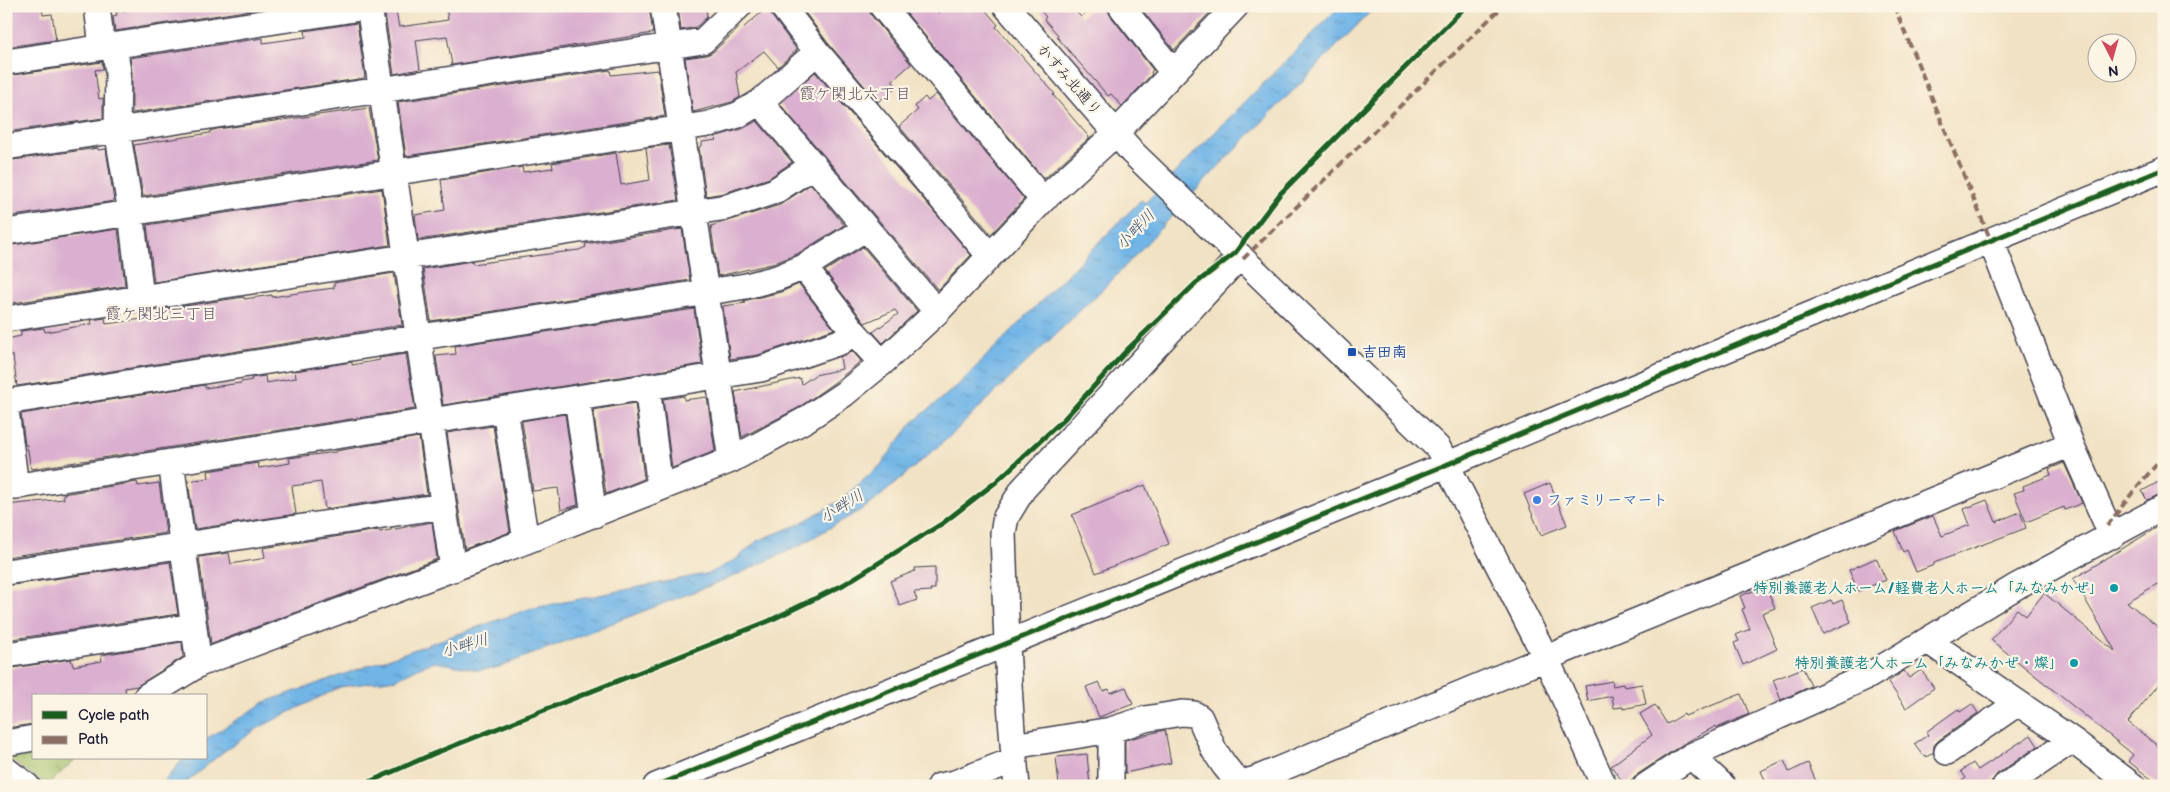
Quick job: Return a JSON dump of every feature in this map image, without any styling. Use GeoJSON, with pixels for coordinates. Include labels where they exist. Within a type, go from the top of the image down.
{"type":"FeatureCollection","features":[{"type":"Feature","properties":{"kind":"street"},"geometry":{"type":"LineString","coordinates":[[97,6],[108,46],[118,72],[117,130],[131,213],[141,298]]}},
{"type":"Feature","properties":{"kind":"street"},"geometry":{"type":"LineString","coordinates":[[6,62],[371,6],[393,172],[453,569]]}},
{"type":"Feature","properties":{"kind":"street"},"geometry":{"type":"LineString","coordinates":[[663,6],[683,129],[731,460]]}},
{"type":"Feature","properties":{"kind":"street"},"geometry":{"type":"LineString","coordinates":[[6,147],[703,40],[739,6]]}},
{"type":"Feature","properties":{"kind":"street"},"geometry":{"type":"LineString","coordinates":[[782,6],[817,52],[990,256]]}},
{"type":"Feature","properties":{"kind":"street"},"geometry":{"type":"LineString","coordinates":[[882,6],[1043,200]]}},
{"type":"Feature","properties":{"kind":"street","name":"かすみ北通り"},"geometry":{"type":"LineString","coordinates":[[1006,6],[1114,134],[1438,448],[1448,464],[1546,658],[1604,786]]}},
{"type":"Feature","properties":{"kind":"street"},"geometry":{"type":"LineString","coordinates":[[1121,6],[1172,71]]}},
{"type":"Feature","properties":{"kind":"street"},"geometry":{"type":"LineString","coordinates":[[150,694],[199,664],[594,515],[731,460],[805,420],[844,394],[882,363],[937,312],[1043,200],[1114,134],[1231,8]]}},
{"type":"Feature","properties":{"kind":"street"},"geometry":{"type":"LineString","coordinates":[[6,232],[709,124],[738,115],[760,102],[817,52]]}},
{"type":"Feature","properties":{"kind":"street"},"geometry":{"type":"LineString","coordinates":[[760,102],[937,312]]}},
{"type":"Feature","properties":{"kind":"street"},"geometry":{"type":"LineString","coordinates":[[6,319],[727,207],[775,191],[814,165]]}},
{"type":"Feature","properties":{"kind":"street"},"geometry":{"type":"LineString","coordinates":[[656,786],[1448,464],[2164,169]]}},
{"type":"Feature","properties":{"kind":"street"},"geometry":{"type":"LineString","coordinates":[[6,402],[746,286],[777,278],[804,267],[866,228]]}},
{"type":"Feature","properties":{"kind":"street"},"geometry":{"type":"LineString","coordinates":[[1991,241],[2071,444],[2112,536]]}},
{"type":"Feature","properties":{"kind":"street"},"geometry":{"type":"LineString","coordinates":[[1017,786],[1013,753],[1007,642],[1003,533],[1006,517],[1018,495],[1236,253]]}},
{"type":"Feature","properties":{"kind":"street"},"geometry":{"type":"LineString","coordinates":[[804,267],[854,332],[882,363]]}},
{"type":"Feature","properties":{"kind":"street"},"geometry":{"type":"LineString","coordinates":[[6,410],[11,488],[761,369],[840,342],[854,332]]}},
{"type":"Feature","properties":{"kind":"street"},"geometry":{"type":"LineString","coordinates":[[647,386],[660,488]]}},
{"type":"Feature","properties":{"kind":"street"},"geometry":{"type":"LineString","coordinates":[[577,398],[594,515]]}},
{"type":"Feature","properties":{"kind":"street"},"geometry":{"type":"LineString","coordinates":[[505,409],[526,541]]}},
{"type":"Feature","properties":{"kind":"street"},"geometry":{"type":"LineString","coordinates":[[940,786],[962,780],[1013,753],[1111,730],[1145,719],[1182,713],[1194,714],[1200,718],[1214,750],[1232,775],[1242,783],[2071,444]]}},
{"type":"Feature","properties":{"kind":"street"},"geometry":{"type":"LineString","coordinates":[[171,462],[199,664]]}},
{"type":"Feature","properties":{"kind":"street"},"geometry":{"type":"LineString","coordinates":[[6,572],[443,506]]}},
{"type":"Feature","properties":{"kind":"street"},"geometry":{"type":"LineString","coordinates":[[1646,786],[1691,756],[1870,674],[2017,586],[2164,507]]}},
{"type":"Feature","properties":{"kind":"street"},"geometry":{"type":"LineString","coordinates":[[6,655],[194,626]]}},
{"type":"Feature","properties":{"kind":"street"},"geometry":{"type":"LineString","coordinates":[[1928,641],[2072,740],[2133,786]]}},
{"type":"Feature","properties":{"kind":"street"},"geometry":{"type":"LineString","coordinates":[[1947,752],[2018,703]]}},
{"type":"Feature","properties":{"kind":"street"},"geometry":{"type":"LineString","coordinates":[[1111,730],[1111,786]]}},
{"type":"Feature","properties":{"kind":"street"},"geometry":{"type":"LineString","coordinates":[[6,743],[32,738]]}},
{"type":"Feature","properties":{"kind":"street"},"geometry":{"type":"LineString","coordinates":[[2005,786],[2072,740]]}},
{"type":"Feature","properties":{"kind":"street"},"geometry":{"type":"LineString","coordinates":[[1691,756],[1723,786]]}},
{"type":"Feature","properties":{"kind":"street"},"geometry":{"type":"LineString","coordinates":[[6,770],[27,786]]}},
{"type":"Feature","properties":{"kind":"green space"},"geometry":{"type":"Polygon","coordinates":[[[32,744],[32,760],[75,760],[46,786],[6,756],[6,749],[32,744]]]}},
{"type":"Feature","properties":{"kind":"water","name":"小畔川"},"geometry":{"type":"Polygon","coordinates":[[[1340,6],[1376,6],[1219,166],[1112,280],[948,438],[871,504],[797,547],[732,577],[496,668],[479,670],[435,662],[422,666],[396,679],[340,687],[260,727],[223,752],[190,779],[185,786],[160,786],[182,760],[208,760],[208,738],[265,702],[529,609],[710,573],[735,560],[757,541],[797,525],[838,502],[881,465],[912,423],[957,386],[1141,200],[1145,203],[1340,6]]]}},
{"type":"Feature","properties":{"kind":"building"},"geometry":{"type":"Polygon","coordinates":[[[6,6],[42,6],[43,15],[52,14],[56,40],[6,47],[6,6]]]}},
{"type":"Feature","properties":{"kind":"building"},"geometry":{"type":"Polygon","coordinates":[[[154,6],[258,6],[258,9],[115,31],[113,16],[117,15],[116,12],[154,6]]]}},
{"type":"Feature","properties":{"kind":"building"},"geometry":{"type":"Polygon","coordinates":[[[446,6],[649,6],[653,33],[452,65],[447,36],[416,40],[420,69],[394,74],[385,14],[396,12],[399,27],[448,20],[446,6]]]}},
{"type":"Feature","properties":{"kind":"building"},"geometry":{"type":"Polygon","coordinates":[[[678,6],[706,6],[707,17],[696,27],[681,30],[678,6]]]}},
{"type":"Feature","properties":{"kind":"building"},"geometry":{"type":"Polygon","coordinates":[[[800,6],[868,6],[871,15],[911,64],[892,81],[897,86],[878,102],[828,43],[800,6]]]}},
{"type":"Feature","properties":{"kind":"building"},"geometry":{"type":"Polygon","coordinates":[[[905,6],[934,6],[939,13],[947,6],[982,6],[998,25],[996,27],[1055,94],[1053,95],[1089,137],[1088,139],[1044,179],[902,8],[905,6]]]}},
{"type":"Feature","properties":{"kind":"building"},"geometry":{"type":"Polygon","coordinates":[[[1037,6],[1071,6],[1081,17],[1094,6],[1107,6],[1110,15],[1153,70],[1152,74],[1122,106],[1111,94],[1108,96],[1057,37],[1058,35],[1044,19],[1046,17],[1037,6]]]}},
{"type":"Feature","properties":{"kind":"building"},"geometry":{"type":"Polygon","coordinates":[[[1139,6],[1216,6],[1174,50],[1139,6]]]}},
{"type":"Feature","properties":{"kind":"building"},"geometry":{"type":"Polygon","coordinates":[[[768,7],[771,15],[797,50],[778,67],[764,51],[736,72],[740,97],[732,102],[693,112],[685,58],[707,55],[713,52],[741,26],[743,28],[768,7]]]}},
{"type":"Feature","properties":{"kind":"building"},"geometry":{"type":"Polygon","coordinates":[[[357,23],[365,78],[132,113],[130,58],[263,38],[263,43],[306,37],[305,31],[357,23]]]}},
{"type":"Feature","properties":{"kind":"building"},"geometry":{"type":"Polygon","coordinates":[[[102,62],[103,69],[95,70],[99,99],[103,98],[103,118],[6,132],[6,76],[102,62]]]}},
{"type":"Feature","properties":{"kind":"building"},"geometry":{"type":"Polygon","coordinates":[[[610,70],[611,75],[658,70],[665,116],[406,156],[398,102],[610,70]]]}},
{"type":"Feature","properties":{"kind":"building"},"geometry":{"type":"Polygon","coordinates":[[[815,72],[971,255],[938,290],[780,104],[815,72]]]}},
{"type":"Feature","properties":{"kind":"building"},"geometry":{"type":"Polygon","coordinates":[[[936,94],[1024,199],[991,234],[899,126],[918,110],[915,106],[925,97],[928,101],[936,94]]]}},
{"type":"Feature","properties":{"kind":"building"},"geometry":{"type":"Polygon","coordinates":[[[369,108],[378,160],[143,196],[134,145],[210,133],[210,131],[217,129],[369,108]]]}},
{"type":"Feature","properties":{"kind":"building"},"geometry":{"type":"Polygon","coordinates":[[[757,121],[792,162],[769,178],[724,193],[706,196],[699,147],[702,146],[702,142],[717,140],[714,137],[742,129],[757,121]]]}},
{"type":"Feature","properties":{"kind":"building"},"geometry":{"type":"Polygon","coordinates":[[[669,145],[678,200],[418,240],[415,215],[445,210],[441,180],[522,167],[523,172],[553,168],[552,163],[616,153],[621,185],[650,180],[646,148],[669,145]]]}},
{"type":"Feature","properties":{"kind":"building"},"geometry":{"type":"Polygon","coordinates":[[[98,148],[98,150],[106,149],[114,201],[6,217],[6,161],[98,148]]]}},
{"type":"Feature","properties":{"kind":"building"},"geometry":{"type":"Polygon","coordinates":[[[811,184],[844,225],[797,254],[772,264],[718,276],[711,226],[780,205],[811,184]]]}},
{"type":"Feature","properties":{"kind":"building"},"geometry":{"type":"Polygon","coordinates":[[[382,189],[390,245],[154,282],[147,225],[382,189]]]}},
{"type":"Feature","properties":{"kind":"building"},"geometry":{"type":"Polygon","coordinates":[[[118,229],[125,286],[6,304],[6,246],[118,229]]]}},
{"type":"Feature","properties":{"kind":"building"},"geometry":{"type":"Polygon","coordinates":[[[682,229],[690,280],[431,321],[423,269],[472,261],[473,264],[579,250],[586,247],[585,244],[682,229]]]}},
{"type":"Feature","properties":{"kind":"building"},"geometry":{"type":"Polygon","coordinates":[[[863,247],[917,311],[883,343],[873,332],[898,314],[895,310],[865,323],[825,271],[863,247]]]}},
{"type":"Feature","properties":{"kind":"building"},"geometry":{"type":"Polygon","coordinates":[[[394,273],[402,325],[17,386],[13,356],[10,356],[7,339],[21,336],[21,331],[44,328],[45,332],[92,324],[91,320],[105,318],[106,324],[143,319],[153,317],[152,311],[244,297],[244,299],[272,295],[272,297],[334,288],[334,283],[394,273]]]}},
{"type":"Feature","properties":{"kind":"building"},"geometry":{"type":"Polygon","coordinates":[[[799,284],[834,329],[758,355],[730,359],[723,306],[746,303],[743,301],[781,292],[799,284]]]}},
{"type":"Feature","properties":{"kind":"building"},"geometry":{"type":"Polygon","coordinates":[[[694,309],[702,364],[443,405],[436,356],[456,354],[455,346],[694,309]]]}},
{"type":"Feature","properties":{"kind":"building"},"geometry":{"type":"Polygon","coordinates":[[[852,351],[861,361],[835,382],[798,408],[742,437],[735,392],[800,378],[802,384],[815,375],[842,369],[840,357],[852,351]]]}},
{"type":"Feature","properties":{"kind":"building"},"geometry":{"type":"Polygon","coordinates":[[[406,354],[415,409],[31,469],[27,445],[25,445],[21,414],[205,385],[205,388],[241,383],[252,380],[251,378],[265,376],[266,383],[296,378],[295,371],[352,362],[352,365],[406,354]]]}},
{"type":"Feature","properties":{"kind":"building"},"geometry":{"type":"Polygon","coordinates":[[[684,396],[684,400],[707,397],[715,451],[672,468],[663,399],[684,396]]]}},
{"type":"Feature","properties":{"kind":"building"},"geometry":{"type":"Polygon","coordinates":[[[635,403],[644,479],[606,494],[593,410],[635,403]]]}},
{"type":"Feature","properties":{"kind":"building"},"geometry":{"type":"Polygon","coordinates":[[[565,414],[578,505],[561,510],[558,488],[533,491],[522,421],[565,414]]]}},
{"type":"Feature","properties":{"kind":"building"},"geometry":{"type":"Polygon","coordinates":[[[493,426],[510,532],[465,549],[447,433],[493,426]]]}},
{"type":"Feature","properties":{"kind":"building"},"geometry":{"type":"Polygon","coordinates":[[[419,437],[427,494],[325,509],[321,482],[292,486],[296,514],[195,529],[188,481],[209,478],[208,471],[258,463],[259,468],[290,463],[289,458],[336,452],[419,437]]]}},
{"type":"Feature","properties":{"kind":"building"},"geometry":{"type":"Polygon","coordinates":[[[2064,463],[2082,503],[2065,510],[2064,507],[2026,522],[2014,493],[2024,490],[2023,486],[2051,475],[2049,469],[2064,463]]]}},
{"type":"Feature","properties":{"kind":"building"},"geometry":{"type":"Polygon","coordinates":[[[2164,479],[2164,493],[2147,500],[2142,491],[2164,479]]]}},
{"type":"Feature","properties":{"kind":"building"},"geometry":{"type":"Polygon","coordinates":[[[137,482],[138,486],[159,483],[166,533],[6,557],[6,505],[64,499],[63,494],[137,482]]]}},
{"type":"Feature","properties":{"kind":"building"},"geometry":{"type":"Polygon","coordinates":[[[1550,483],[1567,525],[1541,535],[1524,494],[1550,483]]]}},
{"type":"Feature","properties":{"kind":"building"},"geometry":{"type":"Polygon","coordinates":[[[1145,485],[1169,544],[1096,573],[1072,515],[1145,485]]]}},
{"type":"Feature","properties":{"kind":"building"},"geometry":{"type":"Polygon","coordinates":[[[1987,500],[1996,522],[2020,512],[2026,528],[1934,563],[1934,565],[1916,572],[1907,550],[1903,552],[1895,531],[1933,516],[1942,536],[1970,525],[1964,509],[1987,500]]]}},
{"type":"Feature","properties":{"kind":"building"},"geometry":{"type":"Polygon","coordinates":[[[432,522],[437,559],[211,644],[199,557],[229,553],[231,564],[265,557],[263,548],[379,530],[380,532],[432,522]]]}},
{"type":"Feature","properties":{"kind":"building"},"geometry":{"type":"Polygon","coordinates":[[[2164,523],[2164,580],[2127,602],[2164,632],[2164,678],[2128,722],[2164,751],[2164,786],[2160,786],[2128,761],[2133,755],[2130,752],[1991,640],[2017,609],[2026,616],[2044,593],[2116,652],[2073,579],[2164,523]]]}},
{"type":"Feature","properties":{"kind":"building"},"geometry":{"type":"Polygon","coordinates":[[[1876,558],[1886,580],[1858,591],[1849,570],[1876,558]]]}},
{"type":"Feature","properties":{"kind":"building"},"geometry":{"type":"Polygon","coordinates":[[[170,562],[178,614],[6,640],[6,586],[170,562]]]}},
{"type":"Feature","properties":{"kind":"building"},"geometry":{"type":"Polygon","coordinates":[[[935,567],[935,589],[914,592],[917,600],[900,606],[890,581],[915,571],[915,568],[935,567]]]}},
{"type":"Feature","properties":{"kind":"building"},"geometry":{"type":"Polygon","coordinates":[[[1766,586],[1775,608],[1762,613],[1777,649],[1743,665],[1734,643],[1739,641],[1736,635],[1750,629],[1742,609],[1745,608],[1740,596],[1766,586]]]}},
{"type":"Feature","properties":{"kind":"building"},"geometry":{"type":"Polygon","coordinates":[[[1831,600],[1833,604],[1842,600],[1851,622],[1823,634],[1812,608],[1831,600]]]}},
{"type":"Feature","properties":{"kind":"building"},"geometry":{"type":"Polygon","coordinates":[[[182,642],[183,657],[137,686],[125,688],[126,694],[32,694],[32,724],[6,728],[6,669],[71,659],[73,666],[102,661],[101,655],[182,642]]]}},
{"type":"Feature","properties":{"kind":"building"},"geometry":{"type":"Polygon","coordinates":[[[1803,668],[1811,686],[1781,700],[1773,680],[1803,668]]]}},
{"type":"Feature","properties":{"kind":"building"},"geometry":{"type":"Polygon","coordinates":[[[1921,670],[1934,688],[1906,708],[1888,682],[1904,671],[1909,678],[1921,670]]]}},
{"type":"Feature","properties":{"kind":"building"},"geometry":{"type":"Polygon","coordinates":[[[1612,681],[1613,686],[1623,684],[1624,687],[1642,684],[1646,704],[1623,709],[1623,707],[1614,708],[1612,696],[1588,701],[1585,686],[1612,681]]]}},
{"type":"Feature","properties":{"kind":"building"},"geometry":{"type":"Polygon","coordinates":[[[1099,682],[1103,691],[1109,689],[1110,693],[1126,687],[1133,704],[1099,717],[1086,687],[1099,682]]]}},
{"type":"Feature","properties":{"kind":"building"},"geometry":{"type":"Polygon","coordinates":[[[1741,694],[1749,714],[1717,728],[1716,726],[1683,744],[1638,774],[1626,786],[1611,766],[1652,735],[1640,714],[1655,705],[1667,724],[1684,714],[1685,716],[1741,694]]]}},
{"type":"Feature","properties":{"kind":"building"},"geometry":{"type":"Polygon","coordinates":[[[1972,704],[1978,713],[1939,740],[1934,745],[1933,753],[1926,757],[1925,755],[1923,756],[1914,744],[1928,735],[1926,732],[1958,709],[1960,712],[1972,704]]]}},
{"type":"Feature","properties":{"kind":"building"},"geometry":{"type":"Polygon","coordinates":[[[1165,730],[1171,763],[1125,773],[1125,740],[1165,730]]]}},
{"type":"Feature","properties":{"kind":"building"},"geometry":{"type":"Polygon","coordinates":[[[2031,735],[2038,746],[1997,774],[1989,786],[1955,786],[1966,778],[1961,771],[1973,763],[1978,770],[2031,735]]]}},
{"type":"Feature","properties":{"kind":"building"},"geometry":{"type":"Polygon","coordinates":[[[1087,754],[1090,786],[1059,786],[1056,757],[1087,754]]]}},
{"type":"Feature","properties":{"kind":"building"},"geometry":{"type":"Polygon","coordinates":[[[1784,760],[1789,772],[1808,763],[1818,786],[1758,786],[1766,782],[1761,771],[1784,760]]]}},
{"type":"Feature","properties":{"kind":"marked path"},"geometry":{"type":"LineString","coordinates":[[1243,259],[1503,6]]}},
{"type":"Feature","properties":{"kind":"marked path"},"geometry":{"type":"LineString","coordinates":[[1894,6],[1991,241]]}},
{"type":"Feature","properties":{"kind":"marked path"},"geometry":{"type":"LineString","coordinates":[[2107,526],[2136,488],[2164,456]]}},
{"type":"Feature","properties":{"kind":"cycle path"},"geometry":{"type":"LineString","coordinates":[[360,786],[433,754],[769,621],[843,585],[943,523],[996,482],[1064,419],[1128,349],[1195,284],[1235,253],[1280,194],[1466,6]]}},
{"type":"Feature","properties":{"kind":"cycle path"},"geometry":{"type":"LineString","coordinates":[[656,786],[1448,464],[2164,169]]}},
{"type":"Feature","properties":{"kind":"place","name":"吉田南"},"geometry":{"type":"Point","coordinates":[1352,352]}},
{"type":"Feature","properties":{"kind":"place","name":"ファミリーマート"},"geometry":{"type":"Point","coordinates":[1537,500]}},
{"type":"Feature","properties":{"kind":"place","name":"特別養護老人ホーム/軽費老人ホーム「みなみかぜ」"},"geometry":{"type":"Point","coordinates":[2114,588]}},
{"type":"Feature","properties":{"kind":"place","name":"特別養護老人ホーム「みなみかぜ・燦」"},"geometry":{"type":"Point","coordinates":[2074,663]}},
{"type":"Feature","properties":{"kind":"district","name":"霞ケ関北六丁目"},"geometry":{"type":"Point","coordinates":[855,94]}},
{"type":"Feature","properties":{"kind":"district","name":"霞ケ関北三丁目"},"geometry":{"type":"Point","coordinates":[161,314]}}]}
